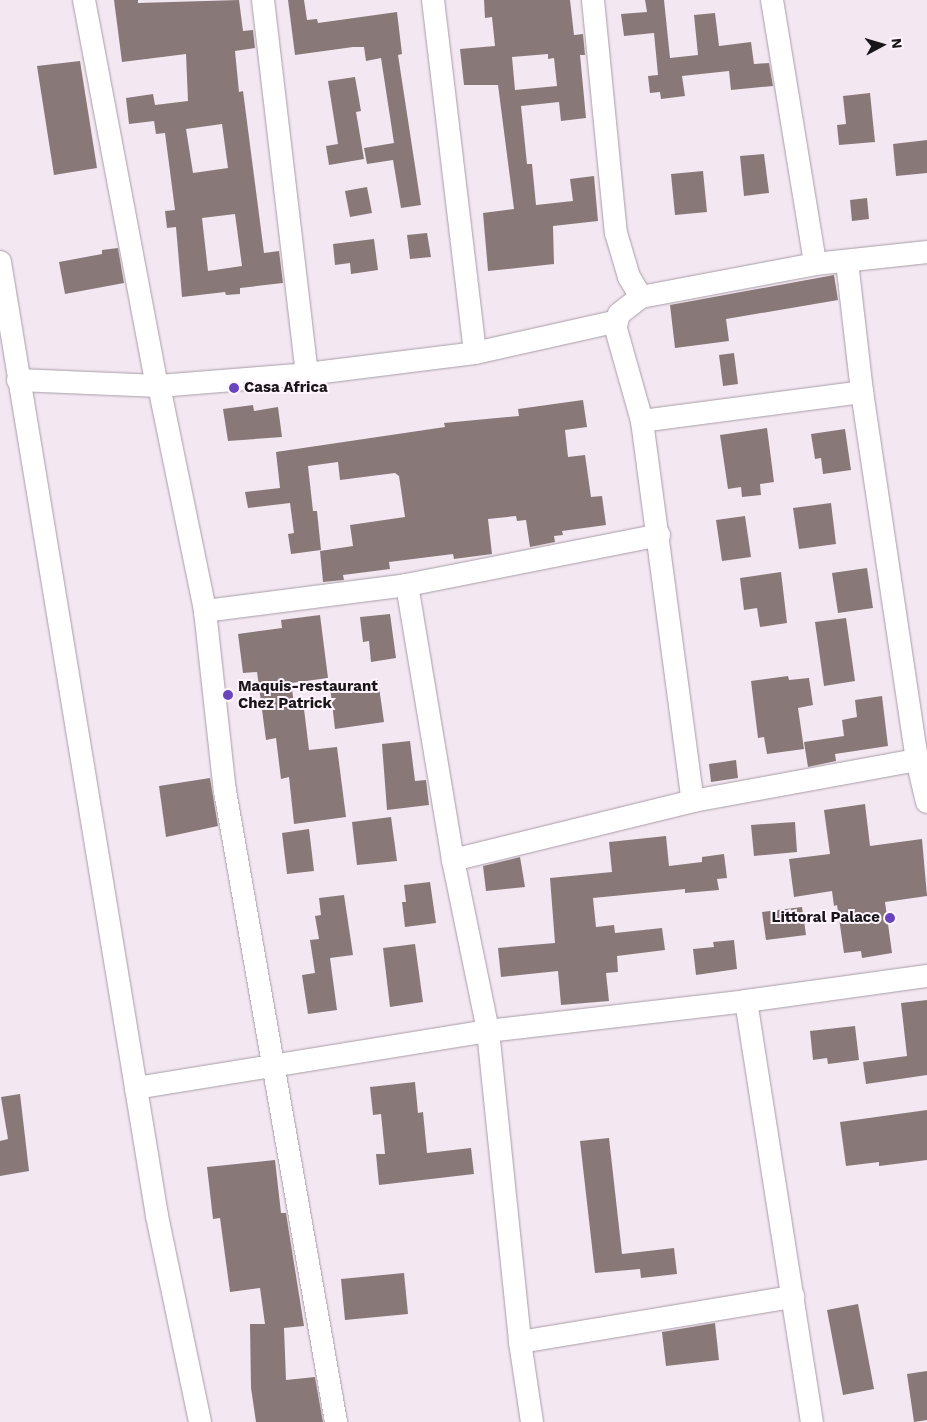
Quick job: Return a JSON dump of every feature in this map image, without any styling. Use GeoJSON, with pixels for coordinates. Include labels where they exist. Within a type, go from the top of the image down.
{"type":"FeatureCollection","features":[{"type":"Feature","properties":{"kind":"street"},"geometry":{"type":"LineString","coordinates":[[84,0],[158,386],[206,611],[225,791],[336,1422]]}},
{"type":"Feature","properties":{"kind":"street"},"geometry":{"type":"LineString","coordinates":[[263,0],[307,374]]}},
{"type":"Feature","properties":{"kind":"street"},"geometry":{"type":"LineString","coordinates":[[433,0],[475,353]]}},
{"type":"Feature","properties":{"kind":"street"},"geometry":{"type":"LineString","coordinates":[[593,0],[616,233],[629,277],[641,297]]}},
{"type":"Feature","properties":{"kind":"street"},"geometry":{"type":"LineString","coordinates":[[772,0],[815,264]]}},
{"type":"Feature","properties":{"kind":"street"},"geometry":{"type":"LineString","coordinates":[[614,322],[616,326],[619,314],[641,297],[815,264],[927,252]]}},
{"type":"Feature","properties":{"kind":"street"},"geometry":{"type":"LineString","coordinates":[[0,262],[157,1216],[200,1422]]}},
{"type":"Feature","properties":{"kind":"street"},"geometry":{"type":"LineString","coordinates":[[847,262],[862,392],[917,760],[927,802]]}},
{"type":"Feature","properties":{"kind":"street"},"geometry":{"type":"LineString","coordinates":[[18,380],[158,386],[307,374],[475,353],[614,322]]}},
{"type":"Feature","properties":{"kind":"street"},"geometry":{"type":"LineString","coordinates":[[614,322],[642,421],[659,535],[693,801]]}},
{"type":"Feature","properties":{"kind":"street"},"geometry":{"type":"LineString","coordinates":[[642,421],[862,392]]}},
{"type":"Feature","properties":{"kind":"street"},"geometry":{"type":"LineString","coordinates":[[206,611],[407,585],[659,535]]}},
{"type":"Feature","properties":{"kind":"street"},"geometry":{"type":"LineString","coordinates":[[407,585],[454,860],[488,1030],[520,1342],[532,1422]]}},
{"type":"Feature","properties":{"kind":"street"},"geometry":{"type":"LineString","coordinates":[[454,860],[693,801],[917,760]]}},
{"type":"Feature","properties":{"kind":"street"},"geometry":{"type":"LineString","coordinates":[[136,1088],[488,1030],[746,1001],[927,976]]}},
{"type":"Feature","properties":{"kind":"street"},"geometry":{"type":"LineString","coordinates":[[746,1001],[812,1422]]}},
{"type":"Feature","properties":{"kind":"street"},"geometry":{"type":"LineString","coordinates":[[520,1342],[793,1297]]}},
{"type":"Feature","properties":{"kind":"building"},"geometry":{"type":"Polygon","coordinates":[[[114,0],[138,0],[138,3],[239,0],[243,31],[253,30],[255,48],[235,51],[239,92],[243,91],[264,253],[279,251],[283,283],[240,288],[240,294],[226,295],[225,292],[182,297],[176,227],[167,228],[165,211],[175,210],[165,133],[156,134],[154,121],[129,124],[126,98],[153,94],[155,105],[188,101],[186,54],[122,62],[114,0]],[[222,124],[186,129],[193,173],[228,168],[222,124]],[[235,214],[202,218],[208,271],[242,266],[235,214]]]}},
{"type":"Feature","properties":{"kind":"building"},"geometry":{"type":"Polygon","coordinates":[[[288,0],[304,0],[307,20],[317,19],[318,23],[397,12],[402,54],[398,55],[421,205],[401,208],[393,160],[367,164],[364,148],[394,143],[381,58],[366,61],[364,47],[295,55],[288,0]]]}},
{"type":"Feature","properties":{"kind":"building"},"geometry":{"type":"Polygon","coordinates":[[[484,0],[570,0],[574,35],[583,34],[585,55],[580,55],[586,118],[561,121],[559,102],[521,106],[527,164],[532,164],[536,205],[573,201],[570,179],[594,176],[598,221],[553,226],[554,264],[488,271],[483,213],[514,209],[498,85],[464,85],[460,49],[495,46],[492,17],[485,18],[484,0]],[[548,54],[512,57],[515,90],[557,86],[554,58],[548,59],[548,54]]]}},
{"type":"Feature","properties":{"kind":"building"},"geometry":{"type":"Polygon","coordinates":[[[645,0],[664,0],[670,58],[698,55],[694,15],[715,13],[719,46],[751,42],[754,64],[769,63],[773,86],[731,90],[729,71],[682,76],[685,96],[661,99],[660,92],[650,93],[648,76],[658,75],[654,33],[624,36],[621,14],[647,12],[645,0]]]}},
{"type":"Feature","properties":{"kind":"building"},"geometry":{"type":"Polygon","coordinates":[[[80,61],[97,168],[54,175],[37,66],[80,61]]]}},
{"type":"Feature","properties":{"kind":"building"},"geometry":{"type":"Polygon","coordinates":[[[355,77],[361,111],[356,112],[364,159],[329,165],[326,146],[338,144],[328,81],[355,77]]]}},
{"type":"Feature","properties":{"kind":"building"},"geometry":{"type":"Polygon","coordinates":[[[870,93],[875,142],[839,145],[837,125],[846,124],[843,96],[870,93]]]}},
{"type":"Feature","properties":{"kind":"building"},"geometry":{"type":"Polygon","coordinates":[[[927,140],[927,173],[896,176],[893,144],[927,140]]]}},
{"type":"Feature","properties":{"kind":"building"},"geometry":{"type":"Polygon","coordinates":[[[764,154],[769,193],[744,196],[740,156],[764,154]]]}},
{"type":"Feature","properties":{"kind":"building"},"geometry":{"type":"Polygon","coordinates":[[[703,171],[707,212],[675,215],[671,174],[703,171]]]}},
{"type":"Feature","properties":{"kind":"building"},"geometry":{"type":"Polygon","coordinates":[[[367,187],[372,213],[350,217],[345,191],[367,187]]]}},
{"type":"Feature","properties":{"kind":"building"},"geometry":{"type":"Polygon","coordinates":[[[867,198],[869,219],[852,221],[850,200],[867,198]]]}},
{"type":"Feature","properties":{"kind":"building"},"geometry":{"type":"Polygon","coordinates":[[[427,233],[431,257],[410,259],[407,235],[427,233]]]}},
{"type":"Feature","properties":{"kind":"building"},"geometry":{"type":"Polygon","coordinates":[[[374,239],[378,270],[351,274],[350,263],[335,265],[333,244],[374,239]]]}},
{"type":"Feature","properties":{"kind":"building"},"geometry":{"type":"Polygon","coordinates":[[[118,248],[124,283],[65,294],[59,262],[102,254],[102,250],[118,248]]]}},
{"type":"Feature","properties":{"kind":"building"},"geometry":{"type":"Polygon","coordinates":[[[834,275],[838,300],[726,319],[729,341],[675,348],[670,305],[834,275]]]}},
{"type":"Feature","properties":{"kind":"building"},"geometry":{"type":"Polygon","coordinates":[[[734,353],[738,384],[723,386],[719,355],[734,353]]]}},
{"type":"Feature","properties":{"kind":"building"},"geometry":{"type":"Polygon","coordinates":[[[583,400],[587,427],[565,430],[568,457],[585,455],[591,497],[602,496],[606,525],[562,531],[563,535],[554,536],[555,542],[530,547],[526,520],[517,521],[516,516],[488,519],[492,554],[454,559],[453,554],[389,562],[390,569],[343,575],[344,580],[323,582],[320,551],[353,546],[350,525],[405,517],[399,476],[395,473],[340,480],[338,462],[308,466],[313,511],[317,511],[321,550],[291,554],[288,534],[294,533],[290,503],[248,508],[245,492],[280,488],[276,452],[445,427],[444,423],[519,416],[518,409],[583,400]]]}},
{"type":"Feature","properties":{"kind":"building"},"geometry":{"type":"Polygon","coordinates":[[[253,405],[254,411],[278,407],[282,437],[228,441],[223,409],[253,405]]]}},
{"type":"Feature","properties":{"kind":"building"},"geometry":{"type":"Polygon","coordinates":[[[767,428],[774,482],[760,484],[761,495],[742,497],[741,487],[728,489],[720,435],[767,428]]]}},
{"type":"Feature","properties":{"kind":"building"},"geometry":{"type":"Polygon","coordinates":[[[845,429],[851,470],[823,474],[821,458],[815,459],[811,434],[845,429]]]}},
{"type":"Feature","properties":{"kind":"building"},"geometry":{"type":"Polygon","coordinates":[[[831,503],[836,544],[799,549],[793,508],[831,503]]]}},
{"type":"Feature","properties":{"kind":"building"},"geometry":{"type":"Polygon","coordinates":[[[745,516],[751,557],[722,561],[716,520],[745,516]]]}},
{"type":"Feature","properties":{"kind":"building"},"geometry":{"type":"Polygon","coordinates":[[[867,568],[873,608],[838,613],[832,573],[867,568]]]}},
{"type":"Feature","properties":{"kind":"building"},"geometry":{"type":"Polygon","coordinates":[[[781,572],[787,623],[760,627],[757,608],[744,610],[740,578],[781,572]]]}},
{"type":"Feature","properties":{"kind":"building"},"geometry":{"type":"Polygon","coordinates":[[[390,614],[396,658],[371,662],[369,641],[363,642],[360,617],[390,614]]]}},
{"type":"Feature","properties":{"kind":"building"},"geometry":{"type":"Polygon","coordinates":[[[320,615],[328,678],[291,683],[295,710],[304,709],[309,750],[337,747],[346,817],[294,824],[289,777],[281,779],[276,738],[266,740],[257,672],[243,673],[238,634],[282,628],[281,620],[320,615]]]}},
{"type":"Feature","properties":{"kind":"building"},"geometry":{"type":"Polygon","coordinates":[[[846,618],[855,681],[824,686],[815,622],[846,618]]]}},
{"type":"Feature","properties":{"kind":"building"},"geometry":{"type":"Polygon","coordinates":[[[788,676],[789,680],[809,678],[813,705],[798,708],[804,749],[767,754],[764,737],[758,738],[751,681],[788,676]]]}},
{"type":"Feature","properties":{"kind":"building"},"geometry":{"type":"Polygon","coordinates":[[[378,680],[384,722],[335,729],[330,686],[378,680]]]}},
{"type":"Feature","properties":{"kind":"building"},"geometry":{"type":"Polygon","coordinates":[[[882,696],[888,746],[835,754],[836,761],[808,767],[804,742],[844,736],[842,720],[857,717],[855,700],[882,696]]]}},
{"type":"Feature","properties":{"kind":"building"},"geometry":{"type":"Polygon","coordinates":[[[410,741],[415,781],[426,780],[429,805],[387,810],[382,744],[410,741]]]}},
{"type":"Feature","properties":{"kind":"building"},"geometry":{"type":"Polygon","coordinates":[[[736,760],[738,778],[711,782],[709,764],[736,760]]]}},
{"type":"Feature","properties":{"kind":"building"},"geometry":{"type":"Polygon","coordinates":[[[210,778],[218,826],[166,837],[159,786],[210,778]]]}},
{"type":"Feature","properties":{"kind":"building"},"geometry":{"type":"Polygon","coordinates":[[[865,804],[870,846],[922,839],[927,896],[885,902],[892,953],[862,958],[861,951],[844,953],[837,905],[834,906],[832,891],[794,897],[789,859],[830,854],[824,810],[865,804]]]}},
{"type":"Feature","properties":{"kind":"building"},"geometry":{"type":"Polygon","coordinates":[[[391,817],[397,861],[357,865],[352,822],[391,817]]]}},
{"type":"Feature","properties":{"kind":"building"},"geometry":{"type":"Polygon","coordinates":[[[795,822],[797,852],[754,856],[751,825],[795,822]]]}},
{"type":"Feature","properties":{"kind":"building"},"geometry":{"type":"Polygon","coordinates":[[[309,829],[314,871],[287,874],[282,833],[309,829]]]}},
{"type":"Feature","properties":{"kind":"building"},"geometry":{"type":"Polygon","coordinates":[[[666,836],[669,866],[702,862],[702,857],[724,854],[727,878],[717,879],[719,890],[685,893],[685,889],[593,898],[596,927],[614,925],[615,933],[662,928],[665,950],[617,956],[618,972],[606,973],[609,1001],[561,1005],[558,971],[501,977],[498,948],[555,943],[550,878],[612,872],[609,842],[666,836]]]}},
{"type":"Feature","properties":{"kind":"building"},"geometry":{"type":"Polygon","coordinates":[[[520,857],[525,887],[486,891],[483,866],[520,857]]]}},
{"type":"Feature","properties":{"kind":"building"},"geometry":{"type":"Polygon","coordinates":[[[430,882],[436,923],[405,927],[402,902],[406,902],[404,885],[430,882]]]}},
{"type":"Feature","properties":{"kind":"building"},"geometry":{"type":"Polygon","coordinates":[[[344,895],[353,955],[330,958],[337,1010],[308,1014],[302,975],[315,973],[310,940],[319,939],[315,916],[321,915],[319,898],[344,895]]]}},
{"type":"Feature","properties":{"kind":"building"},"geometry":{"type":"Polygon","coordinates":[[[802,907],[806,935],[766,940],[762,912],[802,907]]]}},
{"type":"Feature","properties":{"kind":"building"},"geometry":{"type":"Polygon","coordinates":[[[734,940],[737,969],[696,975],[693,949],[714,947],[713,942],[734,940]]]}},
{"type":"Feature","properties":{"kind":"building"},"geometry":{"type":"Polygon","coordinates":[[[415,944],[423,1002],[390,1007],[383,948],[415,944]]]}},
{"type":"Feature","properties":{"kind":"building"},"geometry":{"type":"Polygon","coordinates":[[[927,1000],[927,1075],[866,1084],[863,1062],[907,1056],[901,1003],[927,1000]]]}},
{"type":"Feature","properties":{"kind":"building"},"geometry":{"type":"Polygon","coordinates":[[[855,1026],[859,1060],[828,1064],[827,1058],[813,1060],[810,1031],[855,1026]]]}},
{"type":"Feature","properties":{"kind":"building"},"geometry":{"type":"Polygon","coordinates":[[[415,1082],[418,1113],[423,1112],[427,1153],[471,1148],[474,1174],[379,1185],[376,1154],[385,1154],[381,1114],[373,1115],[370,1087],[415,1082]]]}},
{"type":"Feature","properties":{"kind":"building"},"geometry":{"type":"Polygon","coordinates":[[[20,1094],[29,1171],[0,1176],[0,1141],[8,1139],[1,1097],[20,1094]]]}},
{"type":"Feature","properties":{"kind":"building"},"geometry":{"type":"Polygon","coordinates":[[[927,1110],[927,1160],[879,1166],[879,1162],[846,1166],[840,1122],[927,1110]]]}},
{"type":"Feature","properties":{"kind":"building"},"geometry":{"type":"Polygon","coordinates":[[[609,1138],[622,1254],[674,1248],[677,1274],[641,1278],[640,1269],[595,1273],[580,1141],[609,1138]]]}},
{"type":"Feature","properties":{"kind":"building"},"geometry":{"type":"Polygon","coordinates":[[[275,1160],[281,1213],[286,1213],[304,1326],[284,1328],[286,1380],[315,1377],[323,1422],[256,1422],[251,1388],[250,1324],[265,1324],[260,1288],[230,1292],[220,1218],[213,1219],[207,1167],[275,1160]]]}},
{"type":"Feature","properties":{"kind":"building"},"geometry":{"type":"Polygon","coordinates":[[[404,1273],[408,1314],[345,1320],[341,1279],[404,1273]]]}},
{"type":"Feature","properties":{"kind":"building"},"geometry":{"type":"Polygon","coordinates":[[[858,1304],[874,1389],[843,1395],[827,1310],[858,1304]]]}},
{"type":"Feature","properties":{"kind":"building"},"geometry":{"type":"Polygon","coordinates":[[[715,1323],[719,1360],[666,1366],[662,1332],[715,1323]]]}},
{"type":"Feature","properties":{"kind":"building"},"geometry":{"type":"Polygon","coordinates":[[[927,1371],[927,1420],[914,1422],[907,1374],[927,1371]]]}},
{"type":"Feature","properties":{"kind":"place","name":"Casa Africa"},"geometry":{"type":"Point","coordinates":[234,388]}},
{"type":"Feature","properties":{"kind":"place","name":"Maquis-restaurant Chez Patrick"},"geometry":{"type":"Point","coordinates":[228,695]}},
{"type":"Feature","properties":{"kind":"place","name":"Littoral Palace"},"geometry":{"type":"Point","coordinates":[890,918]}}]}
